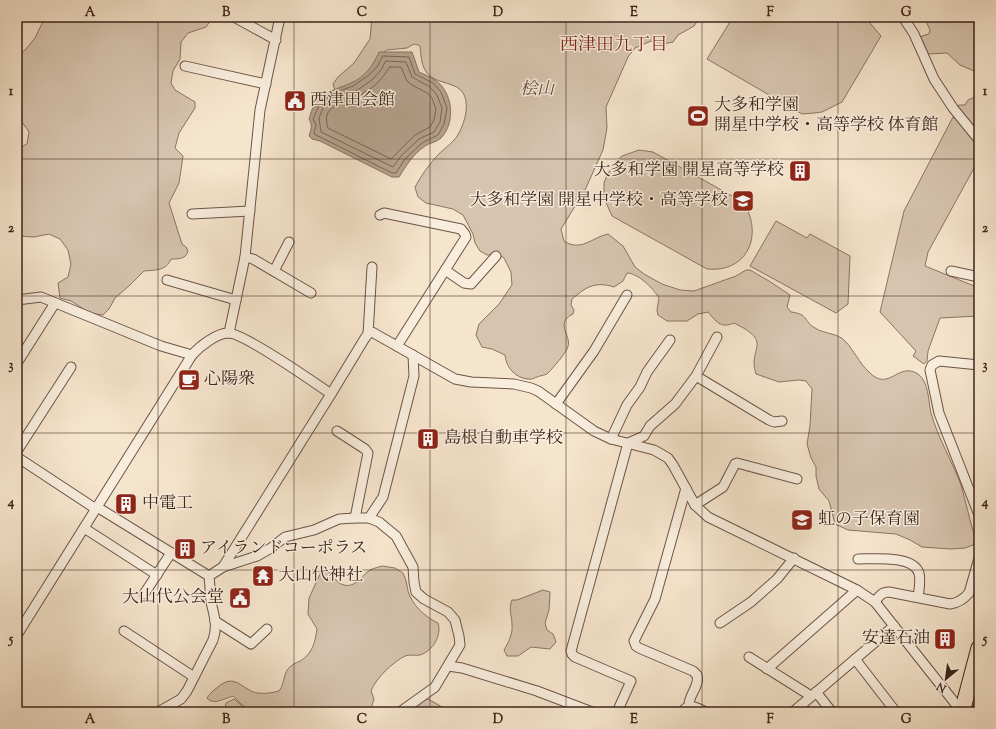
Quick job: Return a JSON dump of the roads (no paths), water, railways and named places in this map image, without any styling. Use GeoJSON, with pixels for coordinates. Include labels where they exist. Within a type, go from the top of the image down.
{"type":"FeatureCollection","features":[{"type":"Feature","properties":{"kind":"main road"},"geometry":{"type":"LineString","coordinates":[[962,712],[979,648]]}},
{"type":"Feature","properties":{"kind":"street"},"geometry":{"type":"LineString","coordinates":[[234,17],[276,40]]}},
{"type":"Feature","properties":{"kind":"street"},"geometry":{"type":"LineString","coordinates":[[229,333],[245,257],[257,126],[280,17]]}},
{"type":"Feature","properties":{"kind":"street"},"geometry":{"type":"LineString","coordinates":[[903,17],[914,34],[934,79],[953,108],[979,140]]}},
{"type":"Feature","properties":{"kind":"street"},"geometry":{"type":"LineString","coordinates":[[185,66],[266,84]]}},
{"type":"Feature","properties":{"kind":"street"},"geometry":{"type":"LineString","coordinates":[[192,214],[250,211]]}},
{"type":"Feature","properties":{"kind":"street"},"geometry":{"type":"LineString","coordinates":[[380,215],[384,213],[461,229],[464,231],[466,237],[397,346]]}},
{"type":"Feature","properties":{"kind":"street"},"geometry":{"type":"LineString","coordinates":[[274,271],[289,242]]}},
{"type":"Feature","properties":{"kind":"street"},"geometry":{"type":"LineString","coordinates":[[445,270],[464,283],[471,284],[496,256]]}},
{"type":"Feature","properties":{"kind":"street"},"geometry":{"type":"LineString","coordinates":[[245,257],[253,259],[312,293]]}},
{"type":"Feature","properties":{"kind":"street"},"geometry":{"type":"LineString","coordinates":[[223,566],[368,334],[372,267]]}},
{"type":"Feature","properties":{"kind":"street"},"geometry":{"type":"LineString","coordinates":[[951,271],[979,278]]}},
{"type":"Feature","properties":{"kind":"street"},"geometry":{"type":"LineString","coordinates":[[167,280],[236,300]]}},
{"type":"Feature","properties":{"kind":"street"},"geometry":{"type":"LineString","coordinates":[[556,404],[594,351],[627,295]]}},
{"type":"Feature","properties":{"kind":"street"},"geometry":{"type":"LineString","coordinates":[[17,300],[41,297],[161,346],[192,355]]}},
{"type":"Feature","properties":{"kind":"street"},"geometry":{"type":"LineString","coordinates":[[17,363],[55,303]]}},
{"type":"Feature","properties":{"kind":"street"},"geometry":{"type":"LineString","coordinates":[[368,334],[370,332],[376,333],[455,379],[514,384],[531,388],[538,391],[594,431],[611,439],[654,450],[668,458],[695,505],[704,514],[713,520],[794,558],[857,590],[875,602],[962,712]]}},
{"type":"Feature","properties":{"kind":"street"},"geometry":{"type":"LineString","coordinates":[[17,635],[192,355],[207,342],[229,333],[237,335],[265,351],[331,394]]}},
{"type":"Feature","properties":{"kind":"street"},"geometry":{"type":"LineString","coordinates":[[628,443],[644,436],[650,426],[675,404],[696,376],[717,337]]}},
{"type":"Feature","properties":{"kind":"street"},"geometry":{"type":"LineString","coordinates":[[611,439],[647,372],[670,340]]}},
{"type":"Feature","properties":{"kind":"street"},"geometry":{"type":"LineString","coordinates":[[369,518],[383,497],[414,376],[413,355]]}},
{"type":"Feature","properties":{"kind":"street"},"geometry":{"type":"LineString","coordinates":[[979,365],[939,361],[932,365],[930,370],[939,413],[979,515]]}},
{"type":"Feature","properties":{"kind":"street"},"geometry":{"type":"LineString","coordinates":[[17,451],[71,367]]}},
{"type":"Feature","properties":{"kind":"street"},"geometry":{"type":"LineString","coordinates":[[696,376],[769,420],[774,422],[782,421]]}},
{"type":"Feature","properties":{"kind":"street"},"geometry":{"type":"LineString","coordinates":[[337,431],[365,449],[368,453],[355,518]]}},
{"type":"Feature","properties":{"kind":"street"},"geometry":{"type":"LineString","coordinates":[[617,712],[630,681],[575,657],[571,651],[628,443]]}},
{"type":"Feature","properties":{"kind":"street"},"geometry":{"type":"LineString","coordinates":[[17,457],[96,508],[209,576]]}},
{"type":"Feature","properties":{"kind":"street"},"geometry":{"type":"LineString","coordinates":[[695,505],[723,487],[734,464],[737,463],[797,479]]}},
{"type":"Feature","properties":{"kind":"street"},"geometry":{"type":"LineString","coordinates":[[686,488],[655,599],[634,641],[636,646],[639,648],[692,671],[697,675],[698,681],[686,709]]}},
{"type":"Feature","properties":{"kind":"street"},"geometry":{"type":"LineString","coordinates":[[209,576],[223,566],[257,556],[271,548],[285,537],[314,530],[339,519],[369,518],[378,522],[396,536],[413,568],[416,592],[448,612],[455,620],[460,645],[435,687],[400,712]]}},
{"type":"Feature","properties":{"kind":"street"},"geometry":{"type":"LineString","coordinates":[[84,528],[157,575]]}},
{"type":"Feature","properties":{"kind":"street"},"geometry":{"type":"LineString","coordinates":[[144,594],[171,553]]}},
{"type":"Feature","properties":{"kind":"street"},"geometry":{"type":"LineString","coordinates":[[720,623],[756,597],[777,579],[794,558]]}},
{"type":"Feature","properties":{"kind":"street"},"geometry":{"type":"LineString","coordinates":[[858,558],[902,560],[912,564],[918,570],[920,577],[918,598]]}},
{"type":"Feature","properties":{"kind":"street"},"geometry":{"type":"LineString","coordinates":[[875,602],[884,592],[950,604],[961,601],[965,598],[970,589],[979,558]]}},
{"type":"Feature","properties":{"kind":"street"},"geometry":{"type":"LineString","coordinates":[[158,712],[181,699],[213,640],[215,634],[215,621],[211,602],[209,576]]}},
{"type":"Feature","properties":{"kind":"street"},"geometry":{"type":"LineString","coordinates":[[767,668],[857,590]]}},
{"type":"Feature","properties":{"kind":"street"},"geometry":{"type":"LineString","coordinates":[[215,621],[251,644],[267,629]]}},
{"type":"Feature","properties":{"kind":"street"},"geometry":{"type":"LineString","coordinates":[[793,712],[894,626]]}},
{"type":"Feature","properties":{"kind":"street"},"geometry":{"type":"LineString","coordinates":[[124,631],[194,677]]}},
{"type":"Feature","properties":{"kind":"street"},"geometry":{"type":"LineString","coordinates":[[749,657],[814,694],[832,712]]}},
{"type":"Feature","properties":{"kind":"street"},"geometry":{"type":"LineString","coordinates":[[855,659],[896,712]]}},
{"type":"Feature","properties":{"kind":"street"},"geometry":{"type":"LineString","coordinates":[[448,666],[462,668],[537,691],[592,712]]}},
{"type":"Feature","properties":{"kind":"street"},"geometry":{"type":"LineString","coordinates":[[686,709],[692,706],[706,712]]}},
{"type":"Feature","properties":{"kind":"water"},"geometry":{"type":"Polygon","coordinates":[[[379,52],[412,52],[419,72],[435,80],[441,85],[449,99],[450,116],[446,131],[437,141],[421,149],[410,160],[399,177],[392,177],[320,141],[312,139],[309,136],[311,126],[309,119],[316,102],[329,92],[360,78],[374,62],[379,52]]]}},
{"type":"Feature","properties":{"kind":"place","name":"西津田会館"},"geometry":{"type":"Point","coordinates":[295,101]}},
{"type":"Feature","properties":{"kind":"place","name":"大多和学園 開星中学校・高等学校 体育館"},"geometry":{"type":"Point","coordinates":[698,116]}},
{"type":"Feature","properties":{"kind":"place","name":"大多和学園 開星高等学校"},"geometry":{"type":"Point","coordinates":[800,171]}},
{"type":"Feature","properties":{"kind":"place","name":"大多和学園 開星中学校・高等学校"},"geometry":{"type":"Point","coordinates":[743,201]}},
{"type":"Feature","properties":{"kind":"place","name":"心陽衆"},"geometry":{"type":"Point","coordinates":[189,380]}},
{"type":"Feature","properties":{"kind":"place","name":"島根自動車学校"},"geometry":{"type":"Point","coordinates":[428,439]}},
{"type":"Feature","properties":{"kind":"place","name":"中電工"},"geometry":{"type":"Point","coordinates":[126,504]}},
{"type":"Feature","properties":{"kind":"place","name":"虹の子保育園"},"geometry":{"type":"Point","coordinates":[802,520]}},
{"type":"Feature","properties":{"kind":"place","name":"アイランドコーポラス"},"geometry":{"type":"Point","coordinates":[185,549]}},
{"type":"Feature","properties":{"kind":"place","name":"大山代神社"},"geometry":{"type":"Point","coordinates":[263,576]}},
{"type":"Feature","properties":{"kind":"place","name":"大山代公会堂"},"geometry":{"type":"Point","coordinates":[240,598]}},
{"type":"Feature","properties":{"kind":"place","name":"安達石油"},"geometry":{"type":"Point","coordinates":[945,639]}},
{"type":"Feature","properties":{"kind":"district","name":"西津田九丁目"},"geometry":{"type":"Point","coordinates":[614,46]}},
{"type":"Feature","properties":{"kind":"park label","name":"桧山"},"geometry":{"type":"Point","coordinates":[537,90]}}]}
